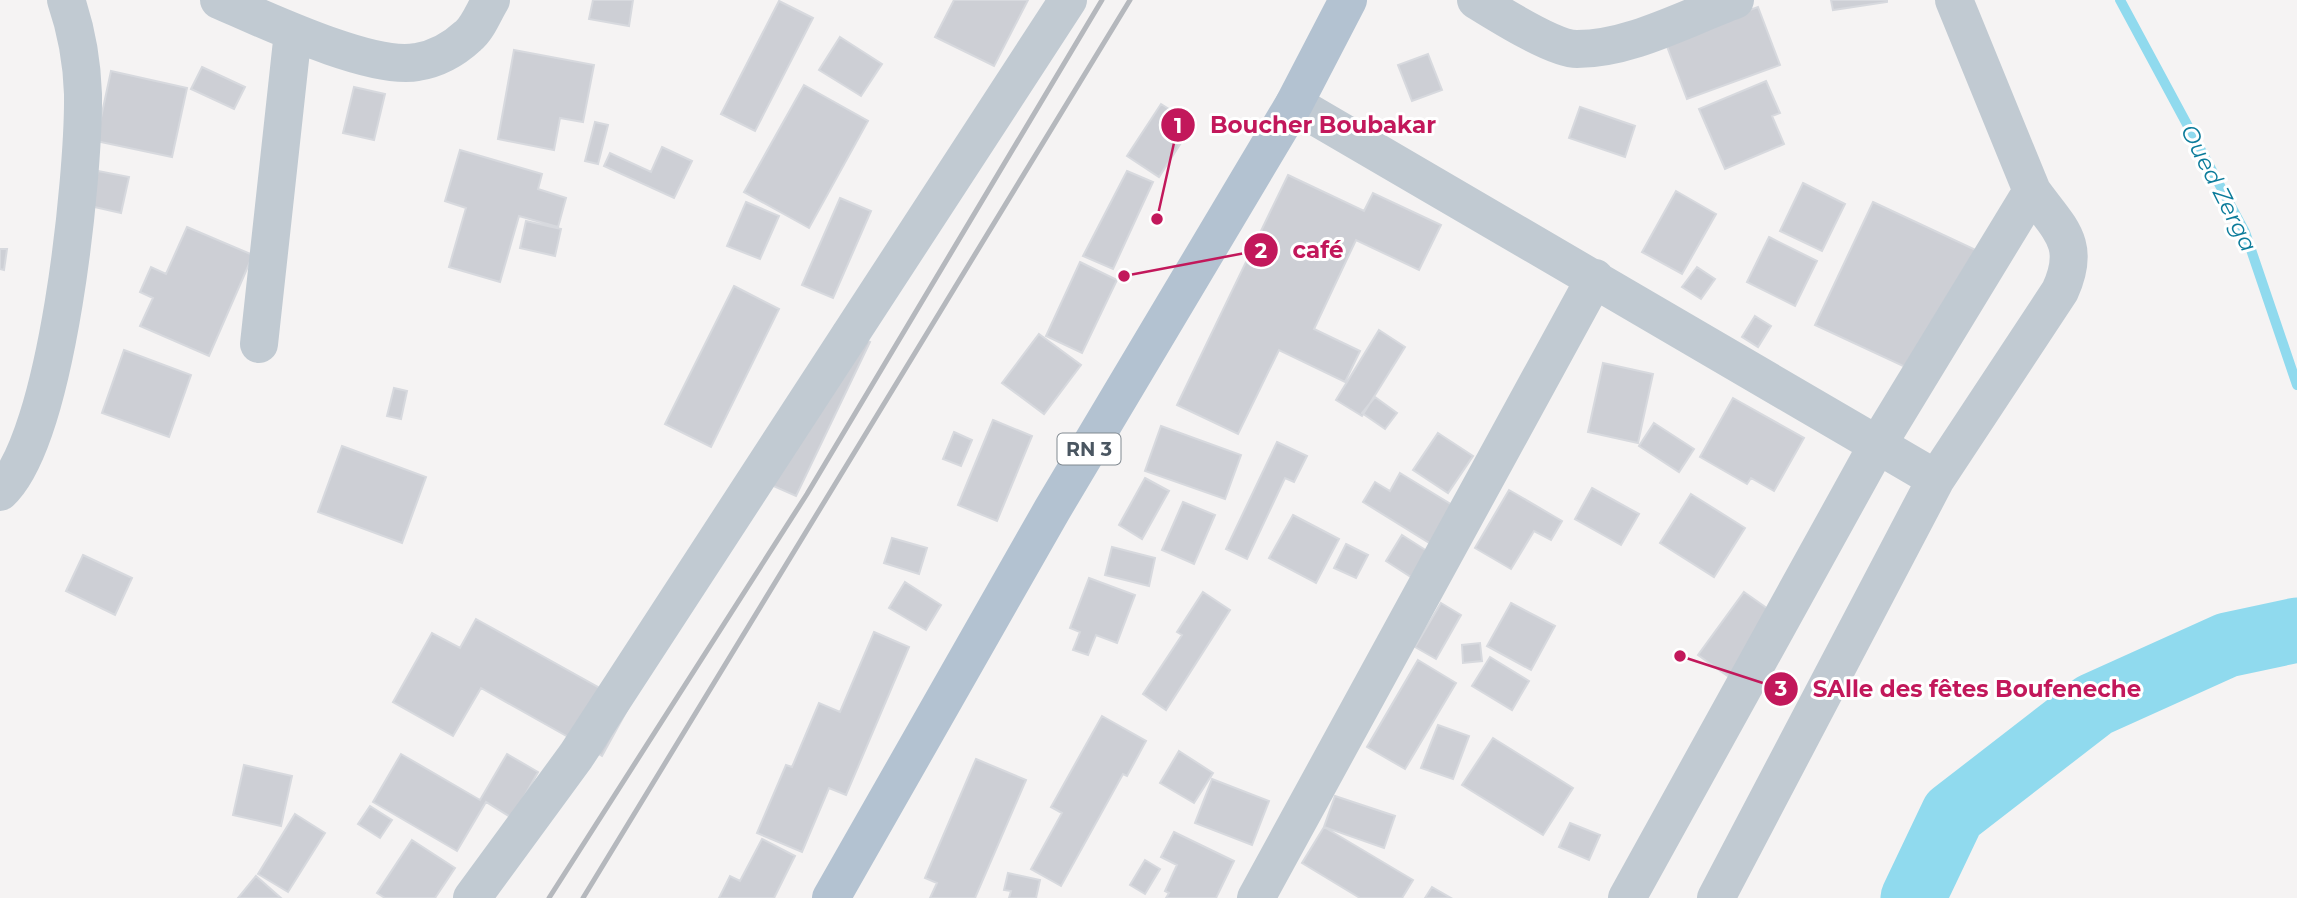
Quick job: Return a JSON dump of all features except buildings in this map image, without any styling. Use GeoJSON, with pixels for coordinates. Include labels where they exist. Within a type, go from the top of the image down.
{"type":"FeatureCollection","features":[{"type":"Feature","properties":{"kind":"main road","name":"RN 3"},"geometry":{"type":"LineString","coordinates":[[831,898],[1052,510],[1294,104],[1348,0]]}},
{"type":"Feature","properties":{"kind":"street"},"geometry":{"type":"LineString","coordinates":[[0,492],[11,482],[30,440],[46,389],[72,255],[80,174],[83,93],[74,24],[66,0]]}},
{"type":"Feature","properties":{"kind":"street"},"geometry":{"type":"LineString","coordinates":[[219,0],[293,33],[382,61],[415,63],[444,54],[471,34],[491,0]]}},
{"type":"Feature","properties":{"kind":"street"},"geometry":{"type":"LineString","coordinates":[[472,898],[576,756],[1068,0]]}},
{"type":"Feature","properties":{"kind":"street"},"geometry":{"type":"LineString","coordinates":[[1476,0],[1544,37],[1575,49],[1626,41],[1735,0]]}},
{"type":"Feature","properties":{"kind":"street"},"geometry":{"type":"LineString","coordinates":[[1716,898],[1936,479],[2060,291],[2068,272],[2068,243],[2032,191],[1954,0]]}},
{"type":"Feature","properties":{"kind":"street"},"geometry":{"type":"LineString","coordinates":[[259,344],[293,33]]}},
{"type":"Feature","properties":{"kind":"street"},"geometry":{"type":"LineString","coordinates":[[1294,104],[1936,479]]}},
{"type":"Feature","properties":{"kind":"street"},"geometry":{"type":"LineString","coordinates":[[1627,898],[1878,444],[2032,191]]}},
{"type":"Feature","properties":{"kind":"street"},"geometry":{"type":"LineString","coordinates":[[1256,898],[1595,278]]}},
{"type":"Feature","properties":{"kind":"waterway","name":"Oued Zerga"},"geometry":{"type":"LineString","coordinates":[[2120,0],[2245,232],[2297,385]]}},
{"type":"Feature","properties":{"kind":"waterway"},"geometry":{"type":"LineString","coordinates":[[1913,898],[1953,814],[2094,705],[2227,645],[2297,630]]}},
{"type":"Feature","properties":{"kind":"railway"},"geometry":{"type":"LineString","coordinates":[[549,898],[807,494],[1102,0]]}},
{"type":"Feature","properties":{"kind":"railway"},"geometry":{"type":"LineString","coordinates":[[583,898],[1130,0]]}},
{"type":"Feature","properties":{"kind":"place","name":"Boucher Boubakar"},"geometry":{"type":"Point","coordinates":[1157,219]}},
{"type":"Feature","properties":{"kind":"place","name":"café"},"geometry":{"type":"Point","coordinates":[1124,276]}},
{"type":"Feature","properties":{"kind":"place","name":"SAlle des fêtes Boufeneche"},"geometry":{"type":"Point","coordinates":[1680,656]}}]}
